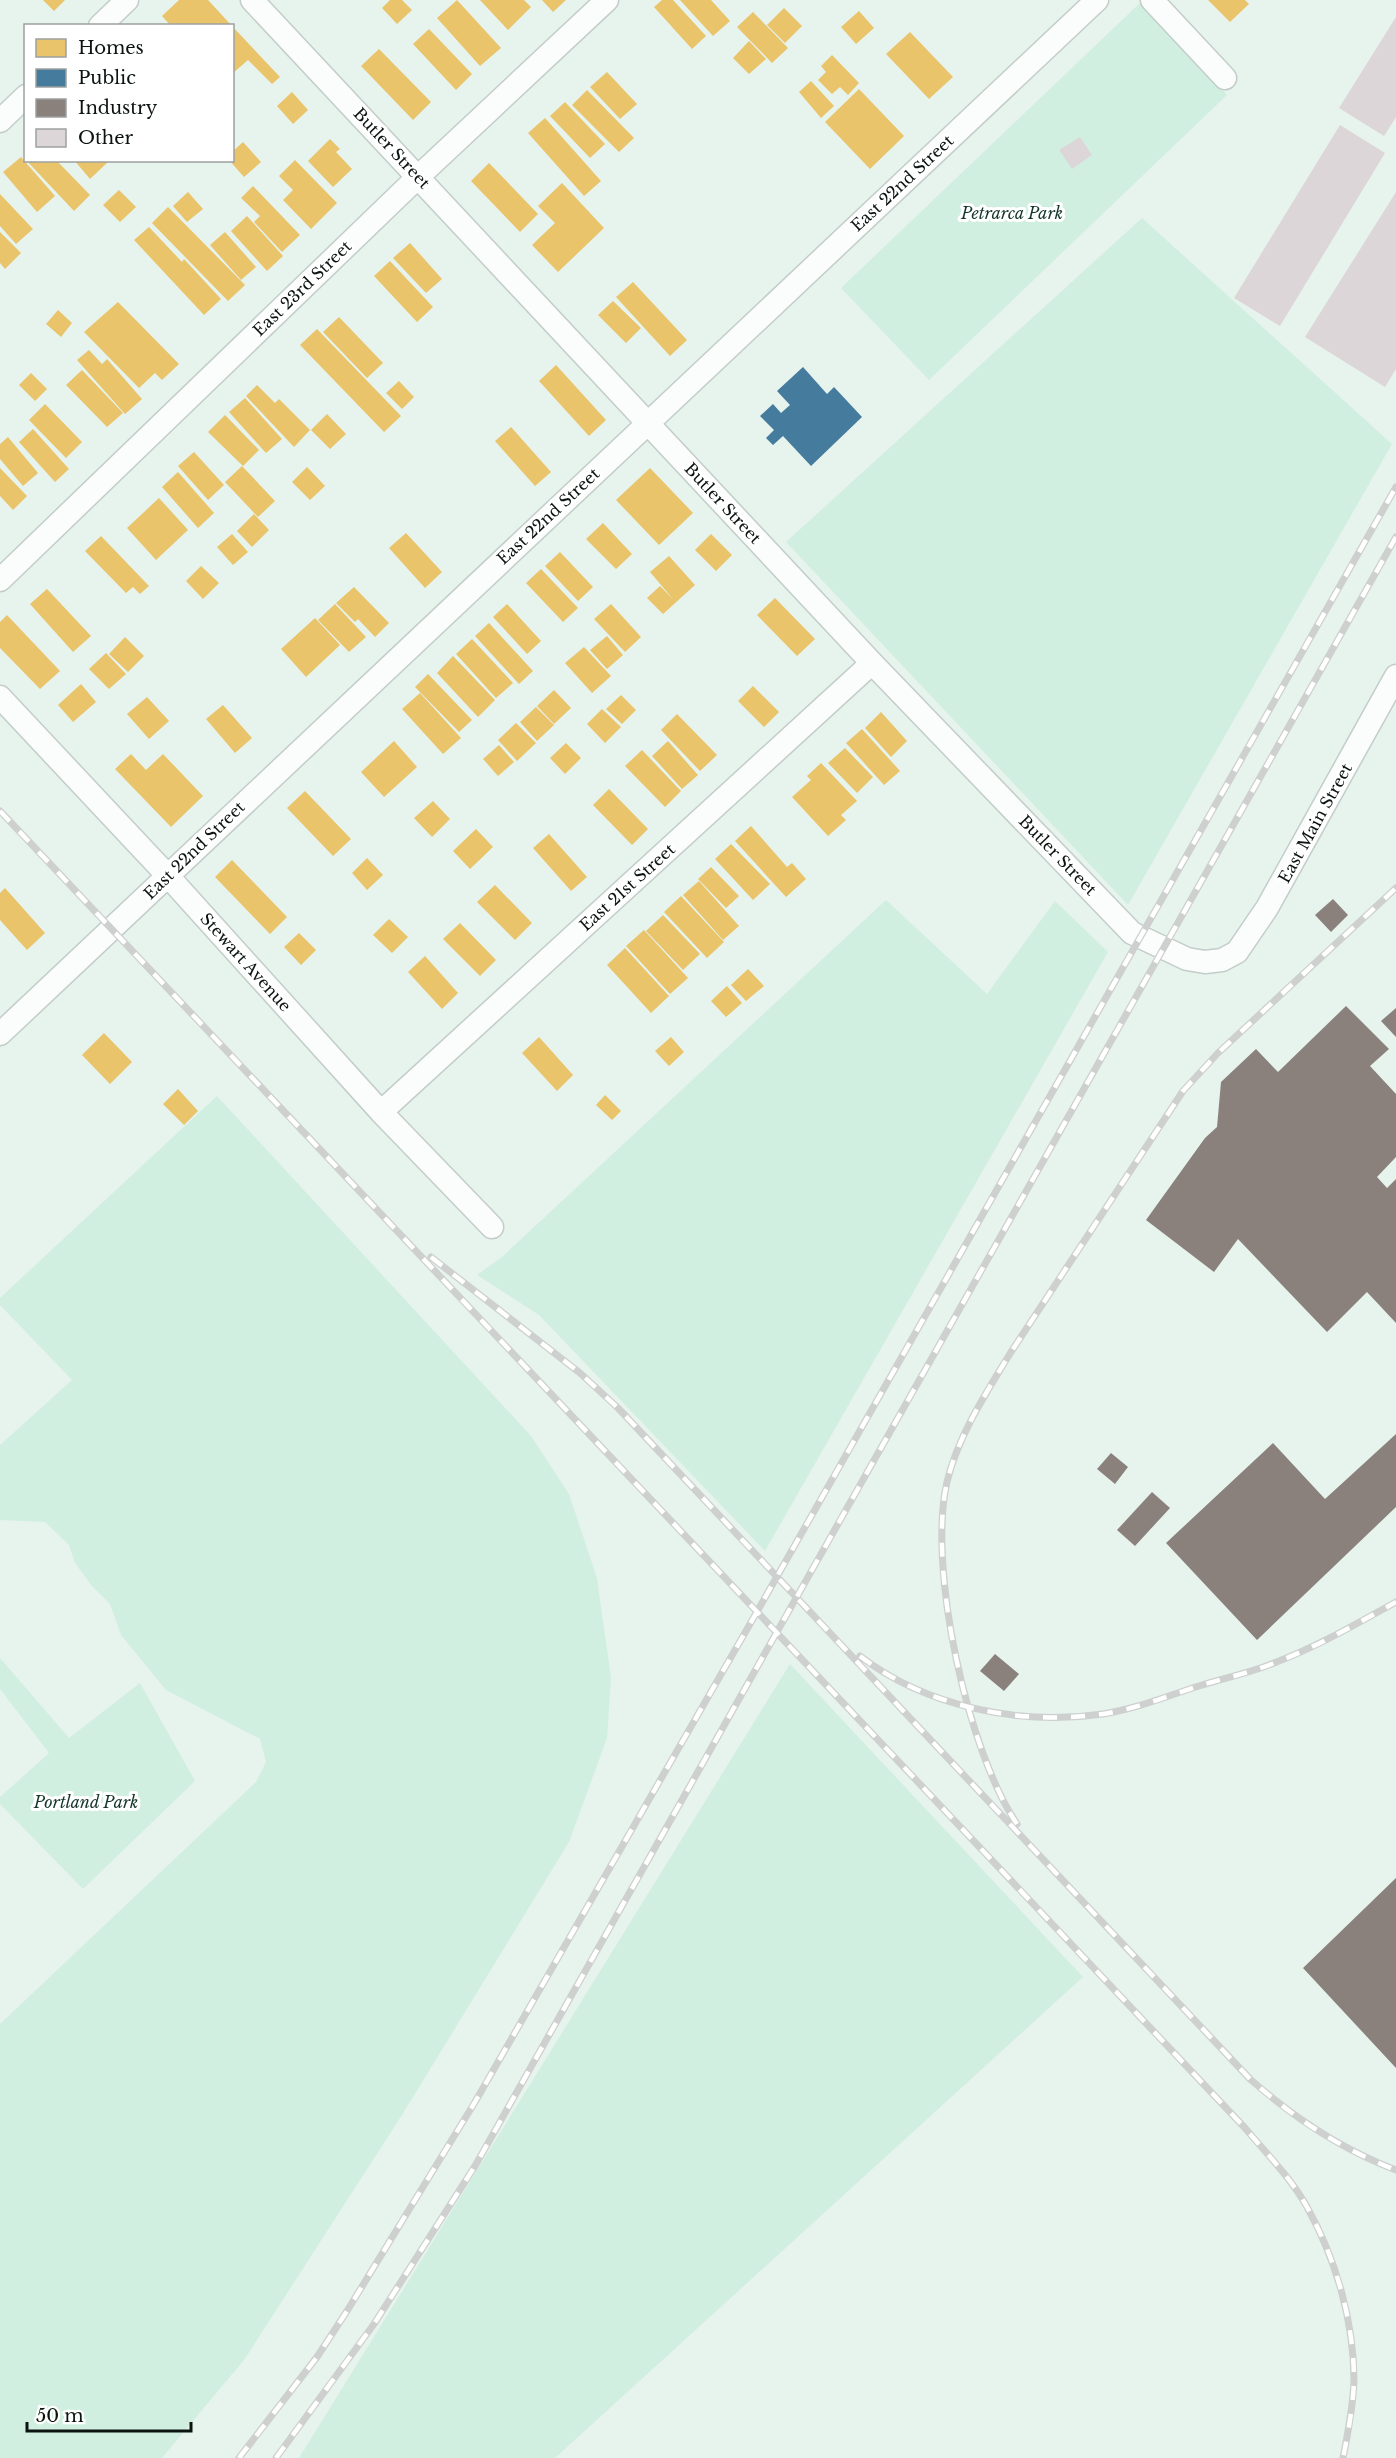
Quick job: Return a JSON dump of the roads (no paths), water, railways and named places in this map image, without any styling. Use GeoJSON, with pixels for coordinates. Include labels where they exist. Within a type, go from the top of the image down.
{"type":"FeatureCollection","features":[{"type":"Feature","properties":{"kind":"street"},"geometry":{"type":"LineString","coordinates":[[102,24],[127,0]]}},
{"type":"Feature","properties":{"kind":"street","name":"Butler Street"},"geometry":{"type":"LineString","coordinates":[[252,0],[872,663],[1121,923],[1132,933],[1187,959],[1205,962],[1222,960]]}},
{"type":"Feature","properties":{"kind":"street","name":"East 23rd Street"},"geometry":{"type":"LineString","coordinates":[[0,580],[418,176],[607,0]]}},
{"type":"Feature","properties":{"kind":"street","name":"East 22nd Street"},"geometry":{"type":"LineString","coordinates":[[0,1034],[1097,0]]}},
{"type":"Feature","properties":{"kind":"street"},"geometry":{"type":"LineString","coordinates":[[1152,0],[1225,78]]}},
{"type":"Feature","properties":{"kind":"street"},"geometry":{"type":"LineString","coordinates":[[0,121],[24,98]]}},
{"type":"Feature","properties":{"kind":"street","name":"East 21st Street"},"geometry":{"type":"LineString","coordinates":[[381,1112],[872,663]]}},
{"type":"Feature","properties":{"kind":"street","name":"East Main Street"},"geometry":{"type":"LineString","coordinates":[[1222,960],[1237,952],[1268,908],[1396,676]]}},
{"type":"Feature","properties":{"kind":"street","name":"Stewart Avenue"},"geometry":{"type":"LineString","coordinates":[[0,697],[167,875],[381,1112],[492,1227]]}},
{"type":"Feature","properties":{"kind":"railway"},"geometry":{"type":"LineString","coordinates":[[239,2458],[317,2357],[475,2102],[750,1624],[1396,487]]}},
{"type":"Feature","properties":{"kind":"railway"},"geometry":{"type":"LineString","coordinates":[[276,2458],[374,2324],[475,2166],[1396,537]]}},
{"type":"Feature","properties":{"kind":"railway"},"geometry":{"type":"LineString","coordinates":[[0,811],[1245,2128],[1278,2166],[1301,2196],[1327,2248],[1347,2314],[1354,2381],[1343,2458]]}},
{"type":"Feature","properties":{"kind":"railway"},"geometry":{"type":"LineString","coordinates":[[1017,1824],[999,1792],[968,1707],[947,1609],[942,1518],[947,1482],[958,1448],[965,1431],[1011,1352],[1183,1091],[1218,1053],[1396,888]]}},
{"type":"Feature","properties":{"kind":"railway"},"geometry":{"type":"LineString","coordinates":[[431,1257],[580,1373],[618,1408],[1250,2079],[1284,2107],[1319,2131],[1356,2152],[1396,2170]]}},
{"type":"Feature","properties":{"kind":"railway"},"geometry":{"type":"LineString","coordinates":[[860,1656],[886,1674],[914,1688],[976,1709],[1040,1717],[1103,1714],[1139,1706],[1265,1667],[1321,1642],[1396,1602]]}},
{"type":"Feature","properties":{"kind":"park label","name":"Petrarca Park"},"geometry":{"type":"Point","coordinates":[1012,213]}},
{"type":"Feature","properties":{"kind":"park label","name":"Portland Park"},"geometry":{"type":"Point","coordinates":[86,1802]}}]}
